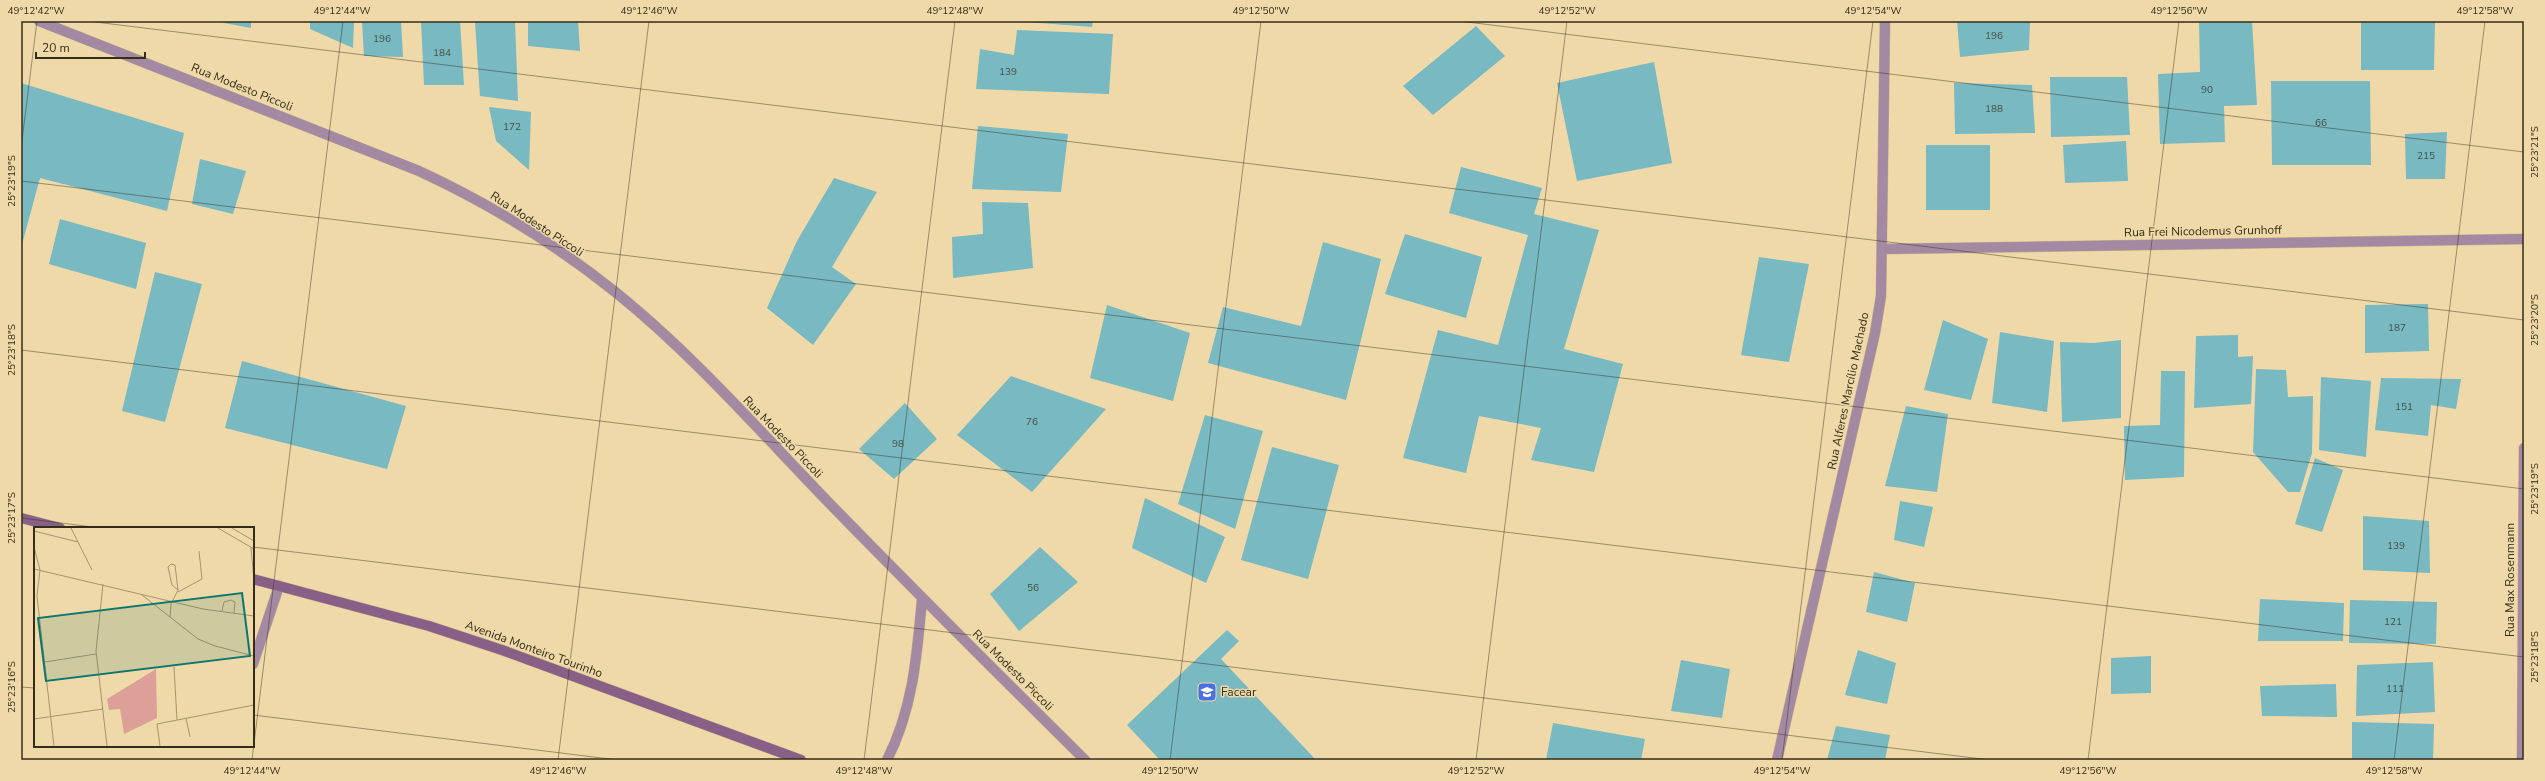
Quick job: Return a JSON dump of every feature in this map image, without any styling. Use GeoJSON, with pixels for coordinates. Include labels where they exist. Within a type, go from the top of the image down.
{"type":"FeatureCollection","features":[{"type":"Feature","properties":{"kind":"main road"},"geometry":{"type":"LineString","coordinates":[[21,518],[56,527]]}},
{"type":"Feature","properties":{"kind":"main road","name":"Avenida Monteiro Tourinho"},"geometry":{"type":"LineString","coordinates":[[254,579],[429,626],[502,650],[801,760]]}},
{"type":"Feature","properties":{"kind":"street","name":"Rua Modesto Piccoli"},"geometry":{"type":"LineString","coordinates":[[39,21],[419,171],[464,192],[514,222],[613,290],[649,320],[692,362],[922,599],[1085,760]]}},
{"type":"Feature","properties":{"kind":"street","name":"Rua Alferes Marcílio Machado"},"geometry":{"type":"LineString","coordinates":[[1777,760],[1875,333],[1881,296],[1883,249],[1885,21]]}},
{"type":"Feature","properties":{"kind":"street","name":"Rua Frei Nicodemus Grunhoff"},"geometry":{"type":"LineString","coordinates":[[1883,249],[2524,239]]}},
{"type":"Feature","properties":{"kind":"street","name":"Rua Max Rosenmann"},"geometry":{"type":"LineString","coordinates":[[2522,760],[2524,448]]}},
{"type":"Feature","properties":{"kind":"street"},"geometry":{"type":"LineString","coordinates":[[254,661],[279,586]]}},
{"type":"Feature","properties":{"kind":"street"},"geometry":{"type":"LineString","coordinates":[[887,760],[908,708],[917,660],[922,599]]}},
{"type":"Feature","properties":{"kind":"building"},"geometry":{"type":"Polygon","coordinates":[[[251,21],[251,28],[219,22],[251,21]]]}},
{"type":"Feature","properties":{"kind":"building"},"geometry":{"type":"Polygon","coordinates":[[[310,21],[354,21],[353,48],[310,29],[310,21]]]}},
{"type":"Feature","properties":{"kind":"building"},"geometry":{"type":"Polygon","coordinates":[[[362,21],[401,21],[403,57],[364,56],[362,21]]]}},
{"type":"Feature","properties":{"kind":"building"},"geometry":{"type":"Polygon","coordinates":[[[421,21],[460,21],[464,85],[424,85],[421,21]]]}},
{"type":"Feature","properties":{"kind":"building"},"geometry":{"type":"Polygon","coordinates":[[[515,21],[518,101],[480,96],[475,22],[515,21]]]}},
{"type":"Feature","properties":{"kind":"building"},"geometry":{"type":"Polygon","coordinates":[[[528,21],[578,21],[580,51],[528,46],[528,21]]]}},
{"type":"Feature","properties":{"kind":"building"},"geometry":{"type":"Polygon","coordinates":[[[1027,21],[1093,21],[1092,27],[1027,21]]]}},
{"type":"Feature","properties":{"kind":"building"},"geometry":{"type":"Polygon","coordinates":[[[1957,21],[2030,21],[2029,50],[1960,57],[1957,21]]]}},
{"type":"Feature","properties":{"kind":"building"},"geometry":{"type":"Polygon","coordinates":[[[2199,21],[2252,21],[2257,105],[2224,106],[2225,142],[2160,144],[2158,74],[2200,72],[2199,21]]]}},
{"type":"Feature","properties":{"kind":"building"},"geometry":{"type":"Polygon","coordinates":[[[2361,21],[2435,21],[2434,70],[2361,70],[2361,21]]]}},
{"type":"Feature","properties":{"kind":"building"},"geometry":{"type":"Polygon","coordinates":[[[1476,26],[1505,56],[1433,115],[1403,86],[1476,26]]]}},
{"type":"Feature","properties":{"kind":"building"},"geometry":{"type":"Polygon","coordinates":[[[1017,30],[1113,34],[1109,94],[976,89],[980,49],[1014,55],[1017,30]]]}},
{"type":"Feature","properties":{"kind":"building"},"geometry":{"type":"Polygon","coordinates":[[[1654,62],[1672,163],[1577,181],[1557,83],[1654,62]]]}},
{"type":"Feature","properties":{"kind":"building"},"geometry":{"type":"Polygon","coordinates":[[[2050,77],[2127,77],[2130,135],[2051,137],[2050,77]]]}},
{"type":"Feature","properties":{"kind":"building"},"geometry":{"type":"Polygon","coordinates":[[[2271,81],[2370,81],[2371,165],[2272,165],[2271,81]]]}},
{"type":"Feature","properties":{"kind":"building"},"geometry":{"type":"Polygon","coordinates":[[[21,83],[184,133],[167,211],[40,178],[21,248],[21,83]]]}},
{"type":"Feature","properties":{"kind":"building"},"geometry":{"type":"Polygon","coordinates":[[[1954,83],[2032,85],[2035,133],[1955,134],[1954,83]]]}},
{"type":"Feature","properties":{"kind":"building"},"geometry":{"type":"Polygon","coordinates":[[[489,107],[531,112],[529,170],[496,141],[489,107]]]}},
{"type":"Feature","properties":{"kind":"building"},"geometry":{"type":"Polygon","coordinates":[[[978,126],[1068,134],[1061,192],[972,189],[978,126]]]}},
{"type":"Feature","properties":{"kind":"building"},"geometry":{"type":"Polygon","coordinates":[[[2447,132],[2445,179],[2406,179],[2405,134],[2447,132]]]}},
{"type":"Feature","properties":{"kind":"building"},"geometry":{"type":"Polygon","coordinates":[[[2126,141],[2128,181],[2065,183],[2063,145],[2126,141]]]}},
{"type":"Feature","properties":{"kind":"building"},"geometry":{"type":"Polygon","coordinates":[[[1926,145],[1990,145],[1990,210],[1926,210],[1926,145]]]}},
{"type":"Feature","properties":{"kind":"building"},"geometry":{"type":"Polygon","coordinates":[[[200,159],[246,171],[233,214],[192,204],[200,159]]]}},
{"type":"Feature","properties":{"kind":"building"},"geometry":{"type":"Polygon","coordinates":[[[1461,167],[1542,188],[1534,214],[1599,230],[1564,349],[1623,364],[1594,472],[1531,460],[1541,428],[1479,416],[1466,473],[1403,458],[1438,330],[1498,345],[1528,235],[1449,213],[1461,167]]]}},
{"type":"Feature","properties":{"kind":"building"},"geometry":{"type":"Polygon","coordinates":[[[834,178],[877,192],[832,267],[856,284],[813,345],[767,308],[797,241],[834,178]]]}},
{"type":"Feature","properties":{"kind":"building"},"geometry":{"type":"Polygon","coordinates":[[[982,202],[1028,203],[1033,268],[953,278],[952,237],[983,234],[982,202]]]}},
{"type":"Feature","properties":{"kind":"building"},"geometry":{"type":"Polygon","coordinates":[[[60,219],[146,243],[136,289],[49,264],[60,219]]]}},
{"type":"Feature","properties":{"kind":"building"},"geometry":{"type":"Polygon","coordinates":[[[1405,234],[1482,257],[1466,318],[1385,294],[1405,234]]]}},
{"type":"Feature","properties":{"kind":"building"},"geometry":{"type":"Polygon","coordinates":[[[1323,242],[1381,259],[1346,400],[1208,363],[1223,307],[1301,326],[1323,242]]]}},
{"type":"Feature","properties":{"kind":"building"},"geometry":{"type":"Polygon","coordinates":[[[1759,257],[1809,264],[1789,362],[1741,355],[1759,257]]]}},
{"type":"Feature","properties":{"kind":"building"},"geometry":{"type":"Polygon","coordinates":[[[155,272],[202,284],[165,422],[122,411],[155,272]]]}},
{"type":"Feature","properties":{"kind":"building"},"geometry":{"type":"Polygon","coordinates":[[[2428,304],[2429,351],[2365,353],[2365,305],[2428,304]]]}},
{"type":"Feature","properties":{"kind":"building"},"geometry":{"type":"Polygon","coordinates":[[[1107,305],[1190,333],[1173,401],[1090,378],[1107,305]]]}},
{"type":"Feature","properties":{"kind":"building"},"geometry":{"type":"Polygon","coordinates":[[[1943,320],[1988,339],[1971,400],[1924,390],[1943,320]]]}},
{"type":"Feature","properties":{"kind":"building"},"geometry":{"type":"Polygon","coordinates":[[[2000,332],[2054,341],[2047,412],[1992,403],[2000,332]]]}},
{"type":"Feature","properties":{"kind":"building"},"geometry":{"type":"Polygon","coordinates":[[[2238,335],[2238,357],[2253,356],[2251,404],[2194,408],[2196,336],[2238,335]]]}},
{"type":"Feature","properties":{"kind":"building"},"geometry":{"type":"Polygon","coordinates":[[[2121,340],[2121,418],[2062,422],[2060,342],[2094,343],[2121,340]]]}},
{"type":"Feature","properties":{"kind":"building"},"geometry":{"type":"Polygon","coordinates":[[[242,361],[406,406],[387,469],[225,428],[242,361]]]}},
{"type":"Feature","properties":{"kind":"building"},"geometry":{"type":"Polygon","coordinates":[[[2256,369],[2286,370],[2288,397],[2313,396],[2312,453],[2300,492],[2288,492],[2253,452],[2256,369]]]}},
{"type":"Feature","properties":{"kind":"building"},"geometry":{"type":"Polygon","coordinates":[[[2161,371],[2185,371],[2184,477],[2125,480],[2124,426],[2160,425],[2161,371]]]}},
{"type":"Feature","properties":{"kind":"building"},"geometry":{"type":"Polygon","coordinates":[[[1011,376],[1106,409],[1032,492],[957,435],[1011,376]]]}},
{"type":"Feature","properties":{"kind":"building"},"geometry":{"type":"Polygon","coordinates":[[[2321,377],[2371,381],[2366,457],[2319,450],[2321,377]]]}},
{"type":"Feature","properties":{"kind":"building"},"geometry":{"type":"Polygon","coordinates":[[[2381,378],[2461,379],[2456,409],[2431,405],[2428,436],[2375,430],[2381,378]]]}},
{"type":"Feature","properties":{"kind":"building"},"geometry":{"type":"Polygon","coordinates":[[[905,403],[937,439],[894,479],[859,449],[905,403]]]}},
{"type":"Feature","properties":{"kind":"building"},"geometry":{"type":"Polygon","coordinates":[[[1906,406],[1948,414],[1937,492],[1885,486],[1906,406]]]}},
{"type":"Feature","properties":{"kind":"building"},"geometry":{"type":"Polygon","coordinates":[[[1205,415],[1263,431],[1235,529],[1178,504],[1205,415]]]}},
{"type":"Feature","properties":{"kind":"building"},"geometry":{"type":"Polygon","coordinates":[[[1272,447],[1339,465],[1308,579],[1241,560],[1272,447]]]}},
{"type":"Feature","properties":{"kind":"building"},"geometry":{"type":"Polygon","coordinates":[[[2315,458],[2343,470],[2322,532],[2295,524],[2315,458]]]}},
{"type":"Feature","properties":{"kind":"building"},"geometry":{"type":"Polygon","coordinates":[[[1145,498],[1225,537],[1206,583],[1132,548],[1145,498]]]}},
{"type":"Feature","properties":{"kind":"building"},"geometry":{"type":"Polygon","coordinates":[[[1900,501],[1933,507],[1924,547],[1894,540],[1900,501]]]}},
{"type":"Feature","properties":{"kind":"building"},"geometry":{"type":"Polygon","coordinates":[[[2363,516],[2429,521],[2430,573],[2363,570],[2363,516]]]}},
{"type":"Feature","properties":{"kind":"building"},"geometry":{"type":"Polygon","coordinates":[[[1040,547],[1078,582],[1019,631],[990,594],[1040,547]]]}},
{"type":"Feature","properties":{"kind":"building"},"geometry":{"type":"Polygon","coordinates":[[[1874,572],[1915,583],[1907,622],[1866,612],[1874,572]]]}},
{"type":"Feature","properties":{"kind":"building"},"geometry":{"type":"Polygon","coordinates":[[[2260,599],[2344,603],[2343,641],[2258,641],[2260,599]]]}},
{"type":"Feature","properties":{"kind":"building"},"geometry":{"type":"Polygon","coordinates":[[[2350,600],[2437,602],[2436,644],[2349,643],[2350,600]]]}},
{"type":"Feature","properties":{"kind":"building","name":"Facear"},"geometry":{"type":"Polygon","coordinates":[[[1227,630],[1239,641],[1221,659],[1316,760],[1160,760],[1127,725],[1227,630]]]}},
{"type":"Feature","properties":{"kind":"building"},"geometry":{"type":"Polygon","coordinates":[[[1858,650],[1896,663],[1887,704],[1845,695],[1858,650]]]}},
{"type":"Feature","properties":{"kind":"building"},"geometry":{"type":"Polygon","coordinates":[[[2151,656],[2151,693],[2111,694],[2111,658],[2151,656]]]}},
{"type":"Feature","properties":{"kind":"building"},"geometry":{"type":"Polygon","coordinates":[[[1681,660],[1730,669],[1722,718],[1671,711],[1681,660]]]}},
{"type":"Feature","properties":{"kind":"building"},"geometry":{"type":"Polygon","coordinates":[[[2433,662],[2435,712],[2356,716],[2357,665],[2433,662]]]}},
{"type":"Feature","properties":{"kind":"building"},"geometry":{"type":"Polygon","coordinates":[[[2336,684],[2337,717],[2262,716],[2260,686],[2336,684]]]}},
{"type":"Feature","properties":{"kind":"building"},"geometry":{"type":"Polygon","coordinates":[[[2352,722],[2434,724],[2433,760],[2352,760],[2352,722]]]}},
{"type":"Feature","properties":{"kind":"building"},"geometry":{"type":"Polygon","coordinates":[[[1553,723],[1645,739],[1641,760],[1546,760],[1553,723]]]}},
{"type":"Feature","properties":{"kind":"building"},"geometry":{"type":"Polygon","coordinates":[[[1836,726],[1890,735],[1885,760],[1827,760],[1836,726]]]}},
{"type":"Feature","properties":{"kind":"place","name":"Facear"},"geometry":{"type":"Point","coordinates":[1207,692]}}]}
